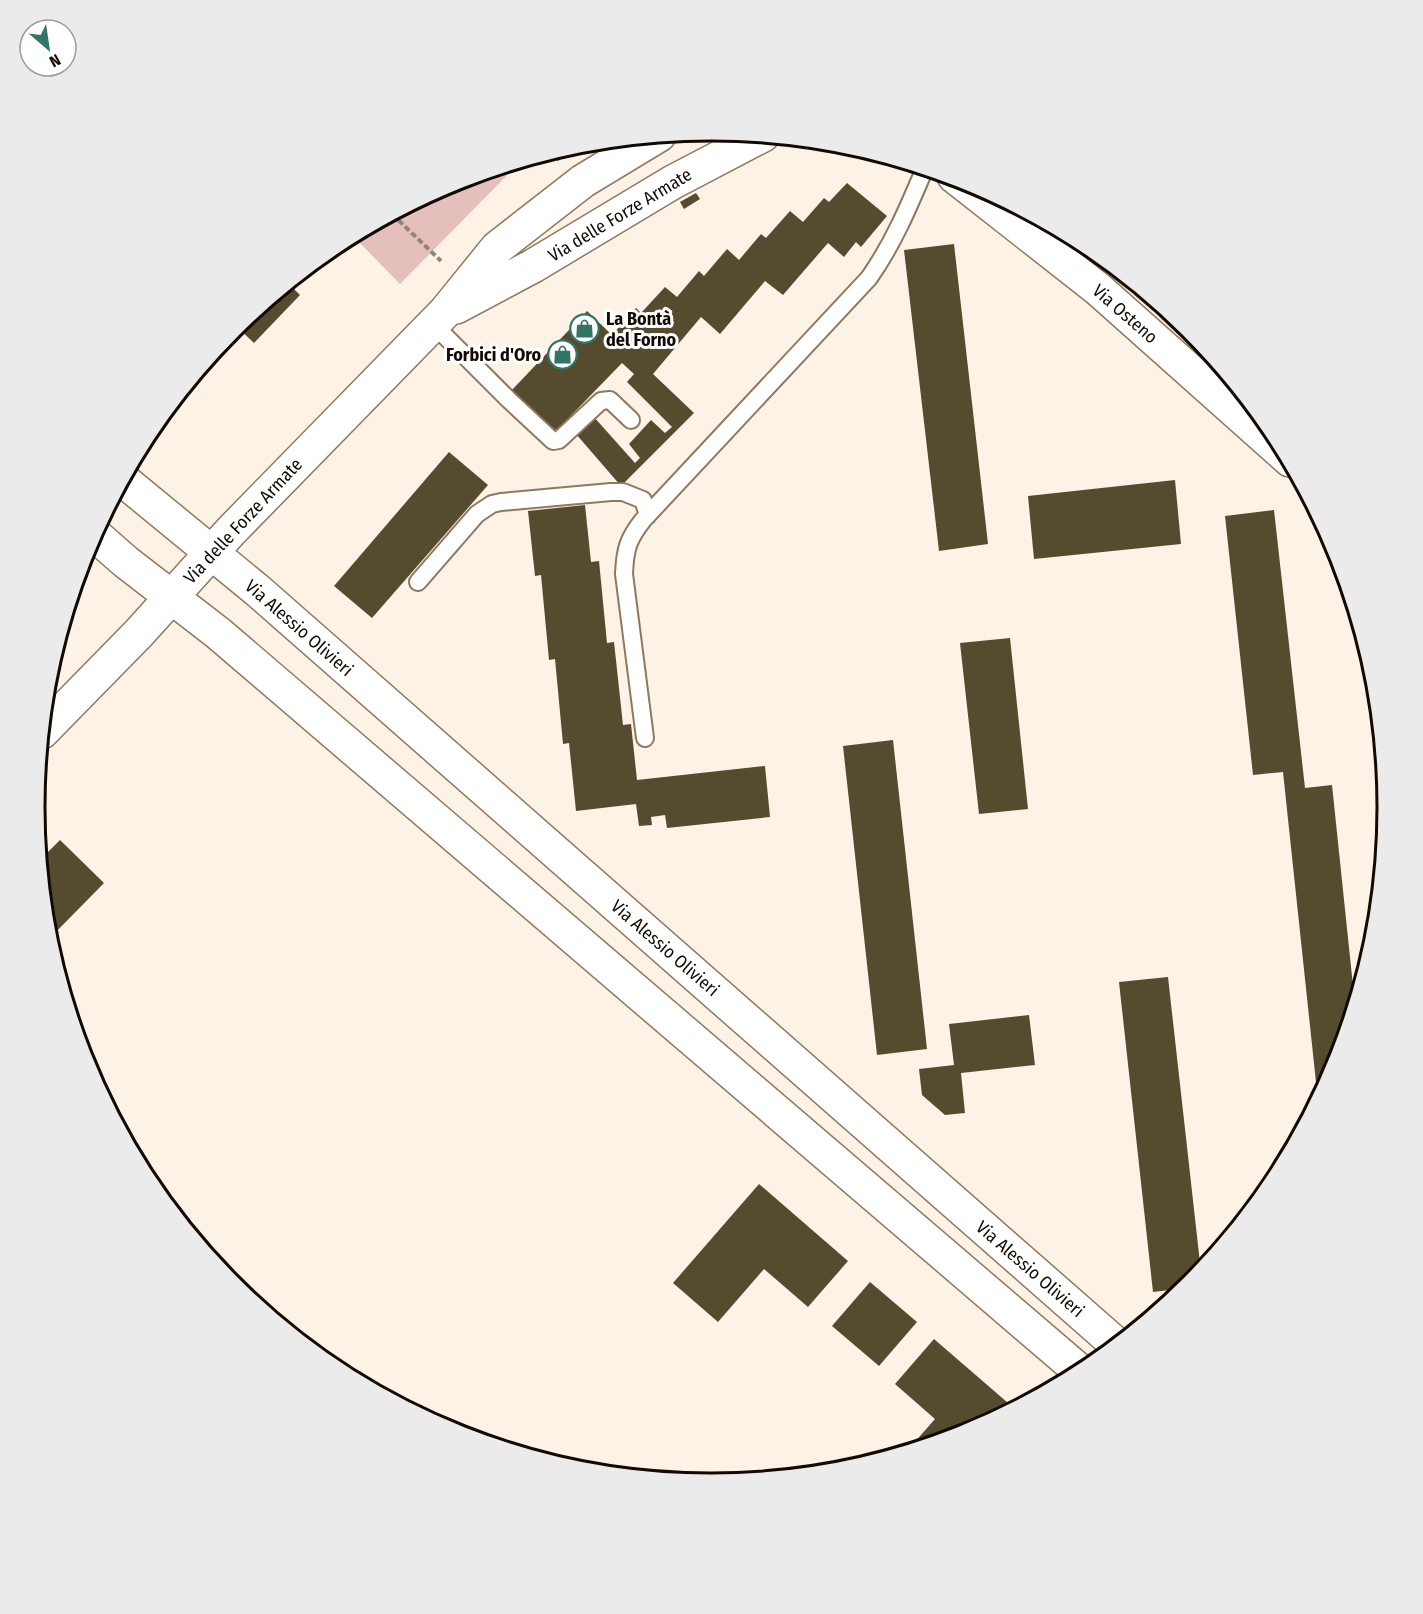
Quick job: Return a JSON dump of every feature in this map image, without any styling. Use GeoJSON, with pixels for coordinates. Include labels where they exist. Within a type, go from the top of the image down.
{"type":"FeatureCollection","features":[{"type":"Feature","properties":{"kind":"main road","name":"Via delle Forze Armate"},"geometry":{"type":"LineString","coordinates":[[440,318],[533,266],[673,182],[750,142]]}},
{"type":"Feature","properties":{"kind":"main road","name":"Via delle Forze Armate"},"geometry":{"type":"LineString","coordinates":[[51,723],[173,596],[212,552],[440,318],[496,248],[583,181],[644,144]]}},
{"type":"Feature","properties":{"kind":"main road","name":"Via Osteno"},"geometry":{"type":"LineString","coordinates":[[979,197],[1098,289],[1268,441]]}},
{"type":"Feature","properties":{"kind":"main road","name":"Via Alessio Olivieri"},"geometry":{"type":"LineString","coordinates":[[129,484],[212,552],[1111,1340]]}},
{"type":"Feature","properties":{"kind":"main road"},"geometry":{"type":"LineString","coordinates":[[101,540],[227,640],[1074,1366]]}},
{"type":"Feature","properties":{"kind":"lane"},"geometry":{"type":"LineString","coordinates":[[645,738],[624,574],[624,556],[629,538],[869,278],[885,256],[922,175]]}},
{"type":"Feature","properties":{"kind":"lane"},"geometry":{"type":"LineString","coordinates":[[440,318],[509,400],[553,441],[559,440],[601,400],[610,400],[631,420]]}},
{"type":"Feature","properties":{"kind":"lane"},"geometry":{"type":"LineString","coordinates":[[418,582],[477,514],[492,504],[623,492],[643,500],[648,515]]}},
{"type":"Feature","properties":{"kind":"path"},"geometry":{"type":"LineString","coordinates":[[398,219],[441,261]]}},
{"type":"Feature","properties":{"kind":"shaded area"},"geometry":{"type":"Polygon","coordinates":[[[510,172],[400,284],[359,242],[417,209],[456,191],[510,172]]]}},
{"type":"Feature","properties":{"kind":"building"},"geometry":{"type":"Polygon","coordinates":[[[847,183],[887,216],[861,247],[856,242],[844,257],[828,243],[783,295],[765,281],[720,334],[701,317],[653,374],[694,413],[621,486],[576,434],[593,416],[635,463],[640,458],[629,444],[651,420],[665,433],[672,427],[627,382],[634,374],[622,363],[554,433],[511,391],[587,311],[612,335],[636,308],[641,313],[665,287],[677,297],[699,271],[704,276],[727,249],[739,260],[761,234],[766,238],[790,211],[803,222],[824,198],[829,202],[847,183]]]}},
{"type":"Feature","properties":{"kind":"building"},"geometry":{"type":"Polygon","coordinates":[[[696,193],[700,199],[684,209],[680,202],[696,193]]]}},
{"type":"Feature","properties":{"kind":"building"},"geometry":{"type":"Polygon","coordinates":[[[954,244],[988,544],[939,551],[904,250],[954,244]]]}},
{"type":"Feature","properties":{"kind":"building"},"geometry":{"type":"Polygon","coordinates":[[[293,288],[300,295],[254,343],[243,333],[293,288]]]}},
{"type":"Feature","properties":{"kind":"building"},"geometry":{"type":"Polygon","coordinates":[[[449,452],[488,485],[372,618],[334,586],[449,452]]]}},
{"type":"Feature","properties":{"kind":"building"},"geometry":{"type":"Polygon","coordinates":[[[1175,480],[1181,544],[1034,559],[1028,496],[1175,480]]]}},
{"type":"Feature","properties":{"kind":"building"},"geometry":{"type":"Polygon","coordinates":[[[585,505],[591,562],[599,561],[607,643],[614,642],[623,725],[631,724],[637,780],[765,766],[770,817],[667,828],[665,815],[651,817],[652,825],[639,826],[636,804],[576,811],[569,743],[563,744],[555,659],[549,660],[541,575],[535,576],[528,511],[585,505]]]}},
{"type":"Feature","properties":{"kind":"building"},"geometry":{"type":"Polygon","coordinates":[[[1274,510],[1305,788],[1332,785],[1353,987],[1343,1021],[1316,1086],[1283,772],[1253,775],[1225,516],[1274,510]]]}},
{"type":"Feature","properties":{"kind":"building"},"geometry":{"type":"Polygon","coordinates":[[[1010,638],[1028,809],[979,814],[960,643],[1010,638]]]}},
{"type":"Feature","properties":{"kind":"building"},"geometry":{"type":"Polygon","coordinates":[[[893,740],[927,1049],[877,1055],[843,746],[893,740]]]}},
{"type":"Feature","properties":{"kind":"building"},"geometry":{"type":"Polygon","coordinates":[[[60,840],[104,883],[57,931],[51,894],[46,854],[60,840]]]}},
{"type":"Feature","properties":{"kind":"building"},"geometry":{"type":"Polygon","coordinates":[[[1168,977],[1200,1260],[1170,1290],[1153,1292],[1119,982],[1168,977]]]}},
{"type":"Feature","properties":{"kind":"building"},"geometry":{"type":"Polygon","coordinates":[[[1029,1015],[1035,1065],[961,1073],[965,1113],[945,1115],[922,1095],[919,1069],[954,1065],[949,1024],[1029,1015]]]}},
{"type":"Feature","properties":{"kind":"building"},"geometry":{"type":"Polygon","coordinates":[[[759,1184],[848,1261],[808,1307],[764,1269],[718,1322],[673,1283],[759,1184]]]}},
{"type":"Feature","properties":{"kind":"building"},"geometry":{"type":"Polygon","coordinates":[[[870,1282],[917,1322],[879,1366],[832,1326],[870,1282]]]}},
{"type":"Feature","properties":{"kind":"building"},"geometry":{"type":"Polygon","coordinates":[[[934,1339],[1009,1404],[967,1423],[915,1441],[935,1419],[895,1384],[934,1339]]]}},
{"type":"Feature","properties":{"kind":"place","name":"La Bontà del Forno"},"geometry":{"type":"Point","coordinates":[585,329]}},
{"type":"Feature","properties":{"kind":"place","name":"Forbici d'Oro"},"geometry":{"type":"Point","coordinates":[562,355]}}]}
